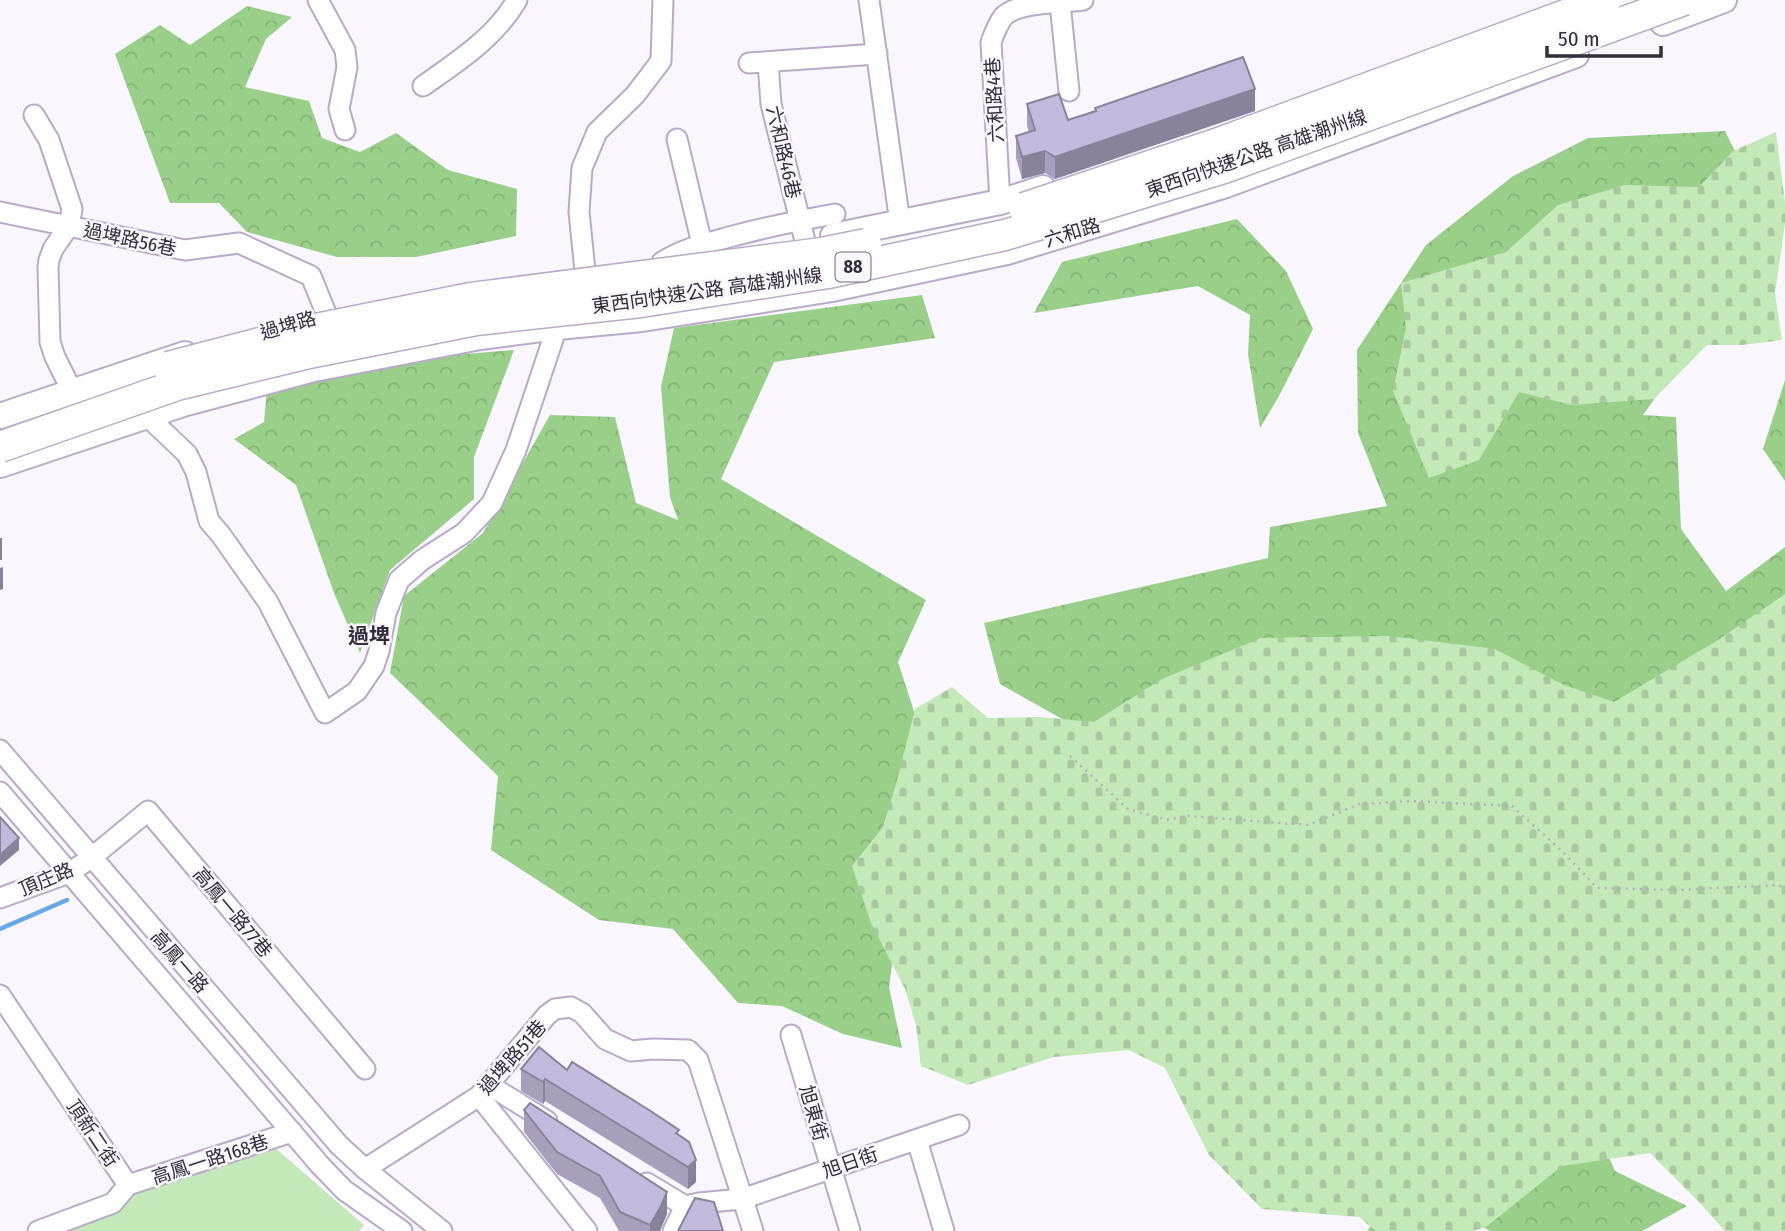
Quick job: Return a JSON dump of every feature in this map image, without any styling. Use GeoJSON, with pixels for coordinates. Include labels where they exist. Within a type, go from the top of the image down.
{"type":"FeatureCollection","features":[{"type":"Feature","properties":{"kind":"highway","name":"東西向快速公路 高雄潮州線"},"geometry":{"type":"LineString","coordinates":[[0,426],[171,366],[306,331],[471,298],[822,253],[1002,215],[1216,144],[1608,0]]}},
{"type":"Feature","properties":{"kind":"highway","name":"東西向快速公路 高雄潮州線"},"geometry":{"type":"LineString","coordinates":[[0,447],[177,385],[309,353],[476,320],[641,302],[828,273],[1005,235],[1224,168],[1684,0]]}},
{"type":"Feature","properties":{"kind":"main road"},"geometry":{"type":"LineString","coordinates":[[584,271],[662,262],[802,230],[900,223],[1000,202],[1212,132],[1572,0]]}},
{"type":"Feature","properties":{"kind":"main road","name":"六和路"},"geometry":{"type":"LineString","coordinates":[[556,327],[642,319],[832,289],[1007,252],[1226,185],[1724,0]]}},
{"type":"Feature","properties":{"kind":"main road","name":"過埤路"},"geometry":{"type":"LineString","coordinates":[[0,416],[170,358],[326,313],[584,271]]}},
{"type":"Feature","properties":{"kind":"main road"},"geometry":{"type":"LineString","coordinates":[[0,465],[183,404],[314,369],[480,337],[556,327]]}},
{"type":"Feature","properties":{"kind":"street"},"geometry":{"type":"LineString","coordinates":[[318,0],[345,50],[347,67],[340,109],[345,130]]}},
{"type":"Feature","properties":{"kind":"street"},"geometry":{"type":"LineString","coordinates":[[423,86],[493,33],[517,0]]}},
{"type":"Feature","properties":{"kind":"street"},"geometry":{"type":"LineString","coordinates":[[147,416],[187,454],[197,472],[209,521],[268,602],[325,713],[357,691],[374,666],[386,613],[399,580],[422,560],[464,533],[492,503],[516,450],[556,327],[584,271],[579,212],[582,168],[597,132],[635,95],[661,61],[663,0]]}},
{"type":"Feature","properties":{"kind":"street"},"geometry":{"type":"LineString","coordinates":[[869,0],[900,223]]}},
{"type":"Feature","properties":{"kind":"street","name":"六和路4巷"},"geometry":{"type":"LineString","coordinates":[[1000,202],[991,42],[1003,18],[1019,7],[1083,0]]}},
{"type":"Feature","properties":{"kind":"street"},"geometry":{"type":"LineString","coordinates":[[1608,0],[1626,37]]}},
{"type":"Feature","properties":{"kind":"street"},"geometry":{"type":"LineString","coordinates":[[1060,3],[1069,91]]}},
{"type":"Feature","properties":{"kind":"street","name":"六和路46巷"},"geometry":{"type":"LineString","coordinates":[[802,230],[759,63],[877,54]]}},
{"type":"Feature","properties":{"kind":"street","name":"過埤路56巷"},"geometry":{"type":"LineString","coordinates":[[34,115],[49,140],[72,209],[69,226],[53,249],[48,268],[50,342],[72,391]]}},
{"type":"Feature","properties":{"kind":"street"},"geometry":{"type":"LineString","coordinates":[[677,139],[702,244]]}},
{"type":"Feature","properties":{"kind":"street"},"geometry":{"type":"LineString","coordinates":[[0,212],[69,226]]}},
{"type":"Feature","properties":{"kind":"street"},"geometry":{"type":"LineString","coordinates":[[662,262],[676,253],[702,244],[802,230],[835,214]]}},
{"type":"Feature","properties":{"kind":"street","name":"過埤路56巷"},"geometry":{"type":"LineString","coordinates":[[69,226],[185,250],[239,243],[311,276],[326,313]]}},
{"type":"Feature","properties":{"kind":"street","name":"高鳳一路"},"geometry":{"type":"LineString","coordinates":[[0,750],[339,1145],[442,1231]]}},
{"type":"Feature","properties":{"kind":"street","name":"高鳳一路"},"geometry":{"type":"LineString","coordinates":[[0,792],[344,1190],[402,1231]]}},
{"type":"Feature","properties":{"kind":"street","name":"高鳳一路77巷"},"geometry":{"type":"LineString","coordinates":[[92,858],[148,811],[365,1069]]}},
{"type":"Feature","properties":{"kind":"street","name":"頂庄路"},"geometry":{"type":"LineString","coordinates":[[0,898],[69,873],[92,858]]}},
{"type":"Feature","properties":{"kind":"street","name":"頂新二街"},"geometry":{"type":"LineString","coordinates":[[0,995],[128,1185],[113,1203],[38,1231]]}},
{"type":"Feature","properties":{"kind":"street","name":"過埤路51巷"},"geometry":{"type":"LineString","coordinates":[[365,1168],[484,1091],[547,1015],[555,1009],[571,1007],[582,1013],[612,1044],[631,1051],[688,1050],[698,1060],[742,1199]]}},
{"type":"Feature","properties":{"kind":"street","name":"旭東街"},"geometry":{"type":"LineString","coordinates":[[792,1035],[850,1231]]}},
{"type":"Feature","properties":{"kind":"street"},"geometry":{"type":"LineString","coordinates":[[484,1091],[558,1128]]}},
{"type":"Feature","properties":{"kind":"street"},"geometry":{"type":"LineString","coordinates":[[484,1091],[586,1231]]}},
{"type":"Feature","properties":{"kind":"street","name":"旭日街"},"geometry":{"type":"LineString","coordinates":[[685,1206],[742,1199],[959,1125]]}},
{"type":"Feature","properties":{"kind":"street","name":"高鳳一路168巷"},"geometry":{"type":"LineString","coordinates":[[128,1185],[292,1132]]}},
{"type":"Feature","properties":{"kind":"street"},"geometry":{"type":"LineString","coordinates":[[917,1140],[944,1231]]}},
{"type":"Feature","properties":{"kind":"street"},"geometry":{"type":"LineString","coordinates":[[627,1171],[685,1206],[673,1231]]}},
{"type":"Feature","properties":{"kind":"street"},"geometry":{"type":"LineString","coordinates":[[742,1199],[752,1231]]}},
{"type":"Feature","properties":{"kind":"path"},"geometry":{"type":"LineString","coordinates":[[1070,756],[1128,809],[1167,820],[1188,816],[1308,825],[1360,804],[1411,801],[1513,806],[1564,852],[1597,888],[1676,890],[1779,885],[1785,889]]}},
{"type":"Feature","properties":{"kind":"green space"},"geometry":{"type":"Polygon","coordinates":[[[247,6],[292,17],[266,39],[245,87],[309,101],[322,138],[360,152],[396,133],[448,170],[517,189],[516,236],[416,257],[337,257],[247,232],[219,203],[170,203],[115,54],[160,25],[190,45],[247,6]]]}},
{"type":"Feature","properties":{"kind":"green space"},"geometry":{"type":"Polygon","coordinates":[[[1725,131],[1754,189],[1728,295],[1643,415],[1676,417],[1681,529],[1726,591],[1785,547],[1785,640],[1620,731],[1096,738],[1000,684],[984,623],[1268,558],[1270,527],[1387,506],[1358,433],[1357,350],[1426,245],[1513,176],[1588,138],[1725,131]]]}},
{"type":"Feature","properties":{"kind":"green space"},"geometry":{"type":"Polygon","coordinates":[[[1776,132],[1785,203],[1785,223],[1775,293],[1782,340],[1743,345],[1707,345],[1654,399],[1572,405],[1519,392],[1479,460],[1429,478],[1393,391],[1406,328],[1401,283],[1506,252],[1558,205],[1625,185],[1699,187],[1733,151],[1776,132]]]}},
{"type":"Feature","properties":{"kind":"green space"},"geometry":{"type":"Polygon","coordinates":[[[1237,219],[1286,271],[1313,329],[1260,428],[1248,354],[1250,315],[1198,286],[1034,313],[1062,262],[1237,219]]]}},
{"type":"Feature","properties":{"kind":"green space"},"geometry":{"type":"Polygon","coordinates":[[[922,295],[935,338],[774,362],[721,479],[926,600],[898,662],[934,773],[900,906],[889,987],[902,1048],[843,1034],[782,1006],[738,1003],[673,929],[599,920],[491,850],[498,776],[390,673],[404,596],[483,533],[550,415],[615,417],[636,503],[678,520],[670,497],[661,387],[674,328],[922,295]]]}},
{"type":"Feature","properties":{"kind":"green space"},"geometry":{"type":"Polygon","coordinates":[[[514,350],[474,457],[474,499],[390,570],[360,653],[334,593],[296,485],[234,439],[264,422],[267,389],[418,358],[514,350]]]}},
{"type":"Feature","properties":{"kind":"green space"},"geometry":{"type":"Polygon","coordinates":[[[1785,380],[1785,481],[1763,449],[1785,380]]]}},
{"type":"Feature","properties":{"kind":"green space"},"geometry":{"type":"Polygon","coordinates":[[[1785,594],[1785,1231],[1725,1231],[1650,1153],[1562,1166],[1486,1227],[1473,1231],[1376,1231],[1359,1217],[1262,1209],[1209,1155],[1165,1068],[1129,1050],[1054,1057],[968,1085],[921,1066],[916,1025],[905,989],[871,923],[852,866],[883,827],[915,709],[952,687],[988,718],[1039,717],[1094,722],[1162,679],[1261,638],[1390,636],[1495,649],[1564,685],[1614,702],[1718,640],[1785,594]]]}},
{"type":"Feature","properties":{"kind":"green space"},"geometry":{"type":"Polygon","coordinates":[[[1603,1144],[1615,1171],[1687,1206],[1642,1231],[1490,1231],[1468,1218],[1434,1231],[1367,1231],[1406,1183],[1603,1144]]]}},
{"type":"Feature","properties":{"kind":"green space"},"geometry":{"type":"Polygon","coordinates":[[[273,1146],[364,1225],[359,1231],[57,1231],[132,1190],[273,1146]]]}},
{"type":"Feature","properties":{"kind":"building"},"geometry":{"type":"Polygon","coordinates":[[[1243,57],[1255,89],[1055,157],[1045,151],[1022,157],[1016,136],[1035,130],[1027,104],[1059,94],[1068,120],[1096,111],[1095,108],[1243,57]]]}},
{"type":"Feature","properties":{"kind":"building"},"geometry":{"type":"Polygon","coordinates":[[[0,817],[19,838],[0,855],[0,817]]]}},
{"type":"Feature","properties":{"kind":"building"},"geometry":{"type":"Polygon","coordinates":[[[539,1047],[567,1070],[572,1062],[679,1130],[676,1133],[689,1142],[696,1160],[688,1167],[545,1079],[543,1082],[521,1069],[539,1047]]]}},
{"type":"Feature","properties":{"kind":"building"},"geometry":{"type":"Polygon","coordinates":[[[530,1103],[667,1192],[650,1225],[620,1212],[600,1176],[557,1152],[524,1110],[530,1103]]]}},
{"type":"Feature","properties":{"kind":"building"},"geometry":{"type":"Polygon","coordinates":[[[695,1198],[714,1202],[723,1231],[678,1231],[695,1198]]]}},
{"type":"Feature","properties":{"kind":"waterway"},"geometry":{"type":"LineString","coordinates":[[0,929],[67,900]]}},
{"type":"Feature","properties":{"kind":"district","name":"過埤"},"geometry":{"type":"Point","coordinates":[369,636]}}]}
